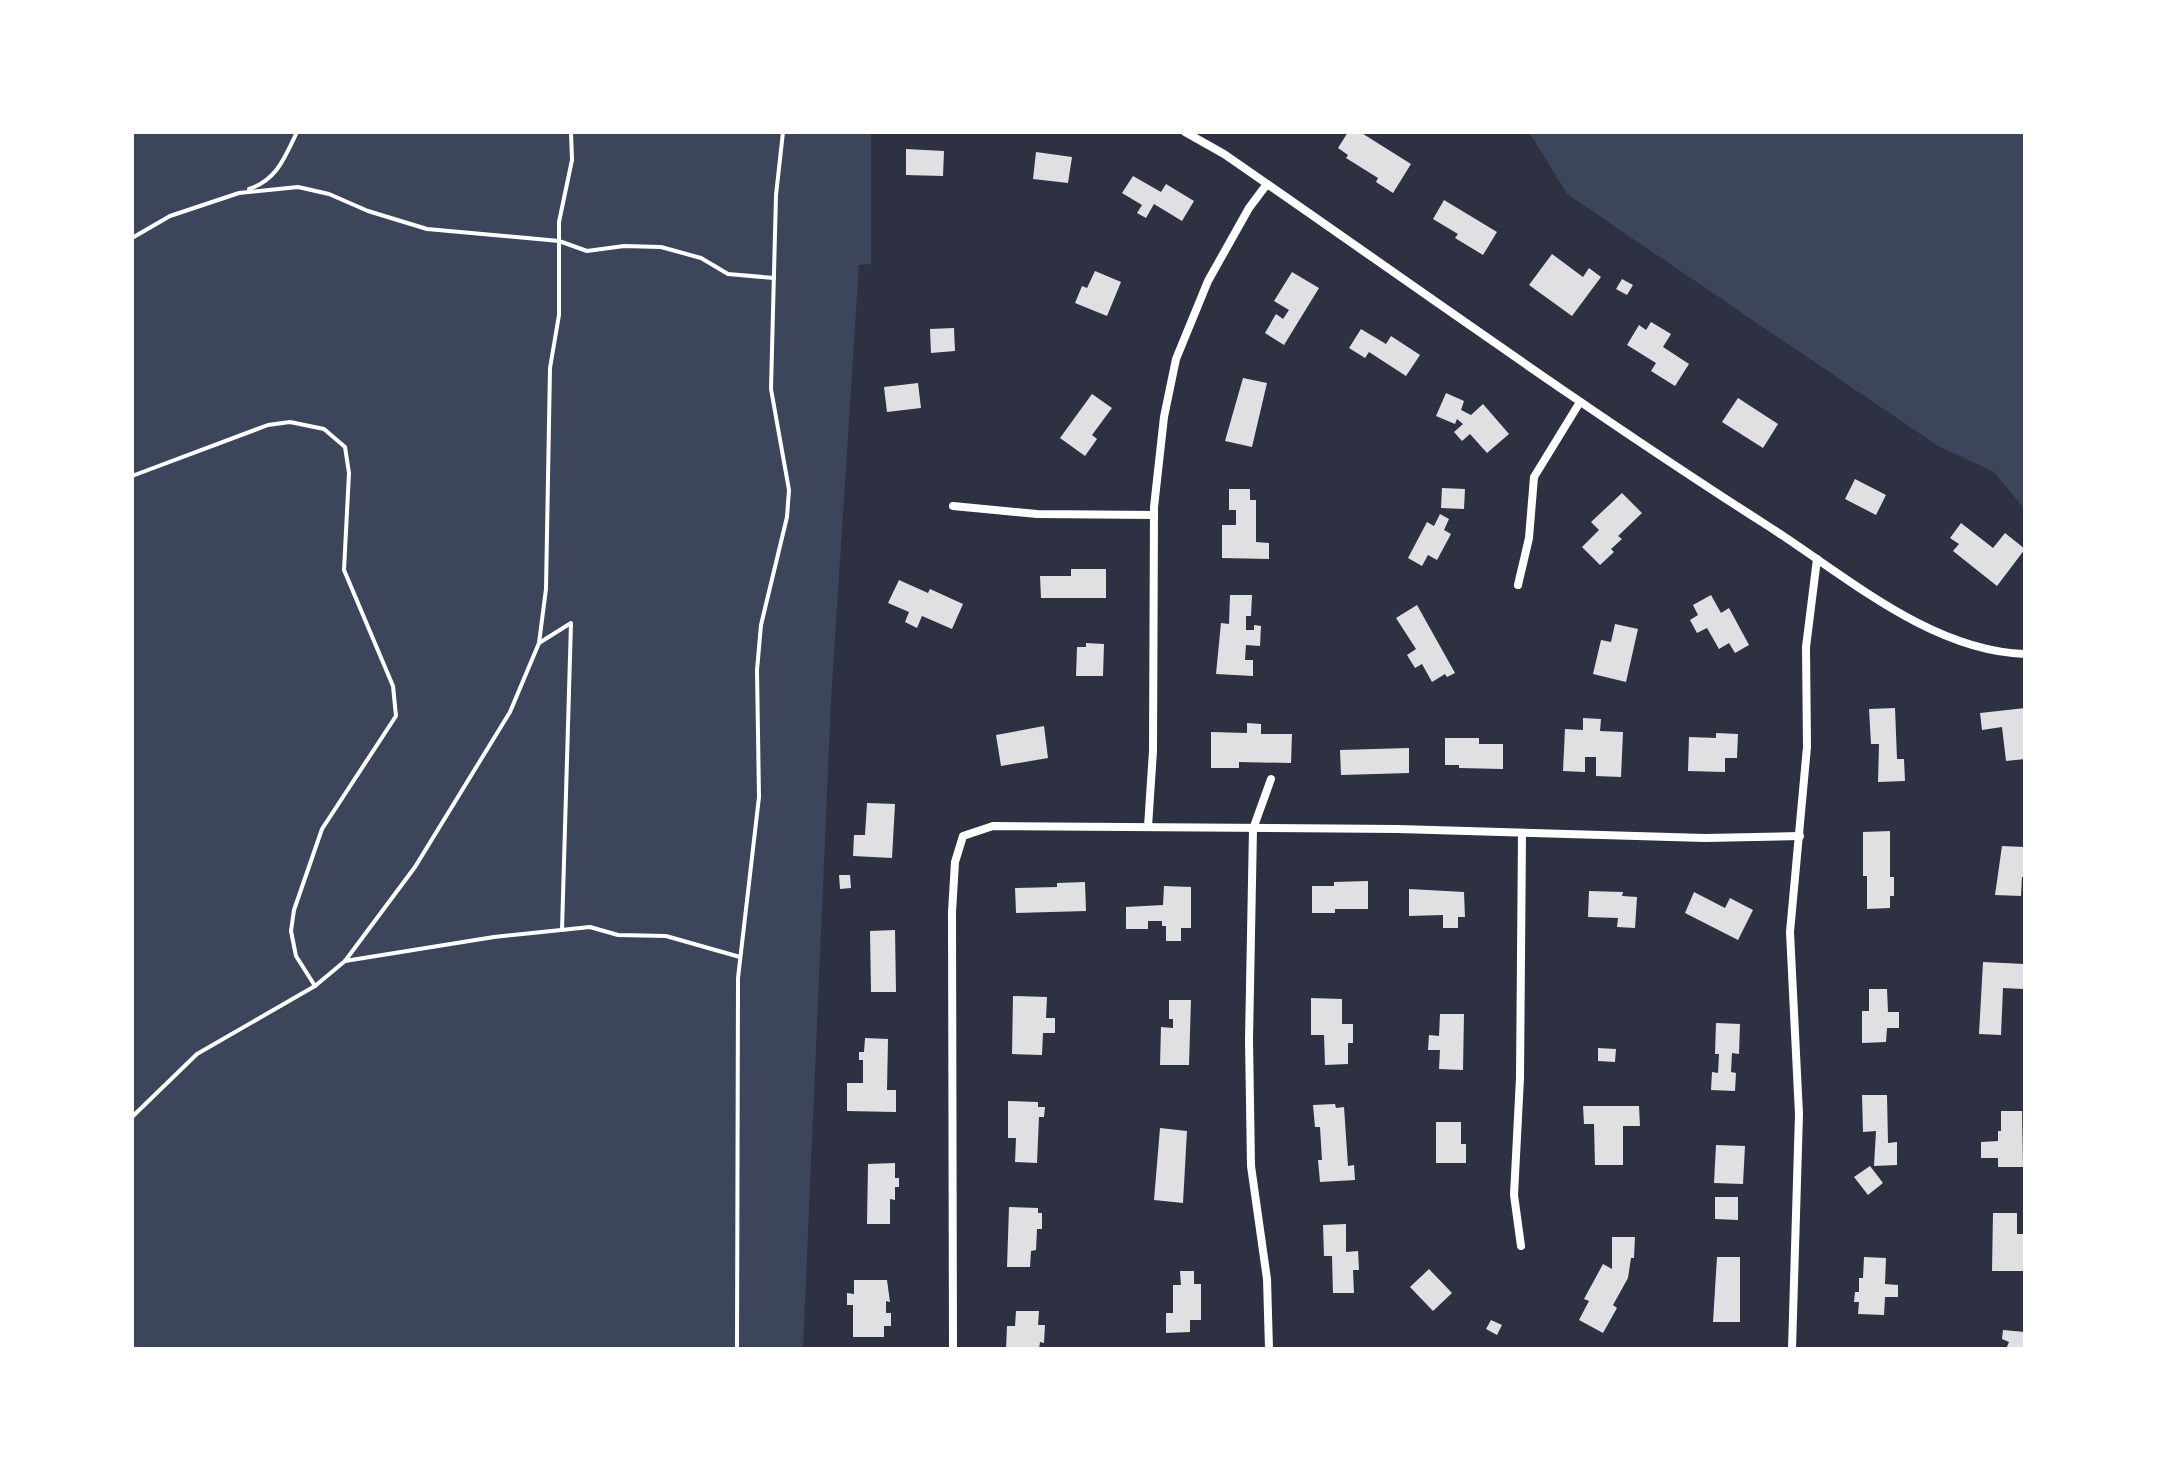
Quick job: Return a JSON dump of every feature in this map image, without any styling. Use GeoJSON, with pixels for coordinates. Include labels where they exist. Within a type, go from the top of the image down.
{"type":"FeatureCollection","features":[{"type":"Feature","properties":{"kind":"street"},"geometry":{"type":"LineString","coordinates":[[1185,132],[1224,154],[1664,461],[1881,602],[1955,639],[2005,653],[2025,654]]}},
{"type":"Feature","properties":{"kind":"street"},"geometry":{"type":"LineString","coordinates":[[1148,827],[1153,751],[1154,515],[1164,417],[1176,359],[1208,281],[1249,208],[1267,184]]}},
{"type":"Feature","properties":{"kind":"street"},"geometry":{"type":"LineString","coordinates":[[1518,585],[1529,538],[1534,477],[1580,402]]}},
{"type":"Feature","properties":{"kind":"street"},"geometry":{"type":"LineString","coordinates":[[953,506],[1037,514],[1154,515]]}},
{"type":"Feature","properties":{"kind":"street"},"geometry":{"type":"LineString","coordinates":[[1792,1349],[1799,1114],[1790,932],[1807,747],[1806,647],[1817,559]]}},
{"type":"Feature","properties":{"kind":"street"},"geometry":{"type":"LineString","coordinates":[[1269,1349],[1267,1279],[1251,1166],[1249,1040],[1253,829],[1271,779]]}},
{"type":"Feature","properties":{"kind":"street"},"geometry":{"type":"LineString","coordinates":[[953,1349],[952,912],[955,862],[963,836],[993,826],[1398,829],[1705,838],[1800,836]]}},
{"type":"Feature","properties":{"kind":"street"},"geometry":{"type":"LineString","coordinates":[[1521,1246],[1514,1195],[1520,1078],[1522,833]]}},
{"type":"Feature","properties":{"kind":"path"},"geometry":{"type":"LineString","coordinates":[[132,238],[170,216],[259,186],[278,172],[297,132]]}},
{"type":"Feature","properties":{"kind":"path"},"geometry":{"type":"LineString","coordinates":[[132,1117],[197,1054],[315,986],[345,961],[415,867],[502,725],[539,643],[546,589],[550,368],[559,315],[559,222],[572,160],[571,132]]}},
{"type":"Feature","properties":{"kind":"path"},"geometry":{"type":"LineString","coordinates":[[737,1349],[738,978],[759,797],[757,670],[761,625],[787,517],[789,490],[771,389],[776,195],[783,132]]}},
{"type":"Feature","properties":{"kind":"path"},"geometry":{"type":"LineString","coordinates":[[239,193],[298,187],[329,194],[368,211],[427,229],[559,241],[587,251],[624,246],[661,247],[701,258],[728,274],[774,278]]}},
{"type":"Feature","properties":{"kind":"path"},"geometry":{"type":"LineString","coordinates":[[132,476],[279,423],[290,422],[324,429],[345,447],[349,473],[344,570],[393,686],[396,716],[322,829],[294,910],[291,931],[296,956],[315,986]]}},
{"type":"Feature","properties":{"kind":"path"},"geometry":{"type":"LineString","coordinates":[[539,643],[571,623],[562,930]]}},
{"type":"Feature","properties":{"kind":"path"},"geometry":{"type":"LineString","coordinates":[[345,961],[494,937],[590,927],[618,935],[666,936],[740,957]]}},
{"type":"Feature","properties":{"kind":"shaded area"},"geometry":{"type":"Polygon","coordinates":[[[132,132],[871,132],[871,264],[859,265],[831,701],[803,1349],[132,1349],[132,132]]]}},
{"type":"Feature","properties":{"kind":"shaded area"},"geometry":{"type":"Polygon","coordinates":[[[1529,132],[2025,132],[2025,510],[1994,472],[1938,446],[1567,194],[1529,132]]]}},
{"type":"Feature","properties":{"kind":"building"},"geometry":{"type":"Polygon","coordinates":[[[1348,132],[1360,132],[1411,164],[1393,193],[1376,182],[1378,178],[1346,158],[1348,155],[1338,148],[1348,132]]]}},
{"type":"Feature","properties":{"kind":"building"},"geometry":{"type":"Polygon","coordinates":[[[906,149],[944,151],[943,176],[906,175],[906,149]]]}},
{"type":"Feature","properties":{"kind":"building"},"geometry":{"type":"Polygon","coordinates":[[[1036,152],[1072,157],[1068,183],[1033,179],[1036,152]]]}},
{"type":"Feature","properties":{"kind":"building"},"geometry":{"type":"Polygon","coordinates":[[[1133,176],[1161,192],[1166,184],[1194,201],[1182,221],[1154,204],[1146,218],[1137,213],[1142,205],[1122,193],[1133,176]]]}},
{"type":"Feature","properties":{"kind":"building"},"geometry":{"type":"Polygon","coordinates":[[[1444,200],[1497,232],[1483,255],[1455,238],[1458,234],[1433,219],[1444,200]]]}},
{"type":"Feature","properties":{"kind":"building"},"geometry":{"type":"Polygon","coordinates":[[[1552,254],[1583,277],[1589,268],[1601,277],[1572,316],[1529,285],[1552,254]]]}},
{"type":"Feature","properties":{"kind":"building"},"geometry":{"type":"Polygon","coordinates":[[[1095,271],[1121,282],[1107,316],[1075,303],[1082,286],[1087,288],[1095,271]]]}},
{"type":"Feature","properties":{"kind":"building"},"geometry":{"type":"Polygon","coordinates":[[[1292,272],[1319,288],[1284,345],[1265,333],[1276,314],[1283,319],[1289,310],[1274,301],[1292,272]]]}},
{"type":"Feature","properties":{"kind":"building"},"geometry":{"type":"Polygon","coordinates":[[[1622,279],[1633,285],[1627,295],[1616,289],[1622,279]]]}},
{"type":"Feature","properties":{"kind":"building"},"geometry":{"type":"Polygon","coordinates":[[[1651,322],[1671,334],[1663,347],[1689,364],[1675,386],[1651,371],[1656,363],[1627,345],[1639,325],[1646,330],[1651,322]]]}},
{"type":"Feature","properties":{"kind":"building"},"geometry":{"type":"Polygon","coordinates":[[[954,328],[955,351],[931,353],[930,329],[954,328]]]}},
{"type":"Feature","properties":{"kind":"building"},"geometry":{"type":"Polygon","coordinates":[[[1361,329],[1386,344],[1391,336],[1420,355],[1406,376],[1369,352],[1365,358],[1349,348],[1361,329]]]}},
{"type":"Feature","properties":{"kind":"building"},"geometry":{"type":"Polygon","coordinates":[[[1243,378],[1267,383],[1252,447],[1225,441],[1243,378]]]}},
{"type":"Feature","properties":{"kind":"building"},"geometry":{"type":"Polygon","coordinates":[[[918,383],[921,408],[887,412],[884,387],[918,383]]]}},
{"type":"Feature","properties":{"kind":"building"},"geometry":{"type":"Polygon","coordinates":[[[1446,393],[1464,401],[1461,410],[1471,415],[1483,404],[1509,434],[1487,453],[1470,434],[1462,441],[1454,432],[1463,424],[1457,419],[1455,424],[1436,416],[1446,393]]]}},
{"type":"Feature","properties":{"kind":"building"},"geometry":{"type":"Polygon","coordinates":[[[1092,394],[1112,408],[1092,435],[1097,439],[1085,456],[1060,438],[1092,394]]]}},
{"type":"Feature","properties":{"kind":"building"},"geometry":{"type":"Polygon","coordinates":[[[1738,398],[1778,424],[1763,448],[1722,422],[1738,398]]]}},
{"type":"Feature","properties":{"kind":"building"},"geometry":{"type":"Polygon","coordinates":[[[1855,479],[1886,495],[1876,515],[1845,499],[1855,479]]]}},
{"type":"Feature","properties":{"kind":"building"},"geometry":{"type":"Polygon","coordinates":[[[1442,488],[1465,489],[1464,509],[1441,508],[1442,488]]]}},
{"type":"Feature","properties":{"kind":"building"},"geometry":{"type":"Polygon","coordinates":[[[1229,489],[1250,489],[1250,500],[1256,500],[1256,542],[1269,543],[1269,559],[1222,558],[1222,525],[1236,525],[1236,510],[1229,510],[1229,489]]]}},
{"type":"Feature","properties":{"kind":"building"},"geometry":{"type":"Polygon","coordinates":[[[1622,493],[1642,513],[1618,536],[1622,539],[1611,549],[1614,552],[1600,565],[1582,547],[1599,530],[1591,522],[1622,493]]]}},
{"type":"Feature","properties":{"kind":"building"},"geometry":{"type":"Polygon","coordinates":[[[1440,514],[1449,519],[1444,530],[1451,534],[1437,560],[1428,555],[1422,566],[1408,558],[1427,522],[1434,526],[1440,514]]]}},
{"type":"Feature","properties":{"kind":"building"},"geometry":{"type":"Polygon","coordinates":[[[1961,523],[1993,548],[2005,533],[2025,549],[1997,586],[1953,551],[1959,544],[1950,538],[1961,523]]]}},
{"type":"Feature","properties":{"kind":"building"},"geometry":{"type":"Polygon","coordinates":[[[1071,569],[1106,569],[1106,598],[1041,598],[1040,576],[1071,576],[1071,569]]]}},
{"type":"Feature","properties":{"kind":"building"},"geometry":{"type":"Polygon","coordinates":[[[899,580],[928,593],[930,589],[963,604],[952,629],[922,616],[917,628],[905,622],[909,612],[888,603],[899,580]]]}},
{"type":"Feature","properties":{"kind":"building"},"geometry":{"type":"Polygon","coordinates":[[[1230,595],[1252,595],[1251,616],[1246,616],[1246,630],[1254,630],[1254,625],[1261,626],[1260,646],[1246,645],[1245,660],[1253,660],[1253,676],[1216,674],[1221,623],[1229,624],[1230,595]]]}},
{"type":"Feature","properties":{"kind":"building"},"geometry":{"type":"Polygon","coordinates":[[[1711,595],[1721,613],[1729,608],[1749,645],[1735,653],[1729,643],[1719,649],[1707,628],[1697,633],[1690,620],[1698,615],[1693,605],[1711,595]]]}},
{"type":"Feature","properties":{"kind":"building"},"geometry":{"type":"Polygon","coordinates":[[[1417,605],[1455,673],[1447,677],[1445,674],[1432,682],[1422,664],[1415,668],[1407,655],[1416,649],[1396,618],[1417,605]]]}},
{"type":"Feature","properties":{"kind":"building"},"geometry":{"type":"Polygon","coordinates":[[[1615,624],[1638,629],[1626,682],[1593,674],[1601,640],[1611,642],[1615,624]]]}},
{"type":"Feature","properties":{"kind":"building"},"geometry":{"type":"Polygon","coordinates":[[[1086,643],[1104,644],[1103,676],[1076,676],[1077,647],[1086,647],[1086,643]]]}},
{"type":"Feature","properties":{"kind":"building"},"geometry":{"type":"Polygon","coordinates":[[[1895,708],[1897,759],[1904,759],[1905,781],[1878,782],[1879,744],[1871,744],[1869,709],[1895,708]]]}},
{"type":"Feature","properties":{"kind":"building"},"geometry":{"type":"Polygon","coordinates":[[[2025,708],[2025,759],[2006,761],[2002,727],[1982,730],[1980,713],[2025,708]]]}},
{"type":"Feature","properties":{"kind":"building"},"geometry":{"type":"Polygon","coordinates":[[[1583,718],[1601,719],[1600,731],[1623,732],[1621,777],[1596,776],[1596,757],[1585,757],[1585,772],[1563,771],[1565,729],[1583,730],[1583,718]]]}},
{"type":"Feature","properties":{"kind":"building"},"geometry":{"type":"Polygon","coordinates":[[[1247,723],[1261,724],[1261,734],[1292,734],[1291,763],[1239,762],[1239,768],[1211,768],[1211,732],[1247,733],[1247,723]]]}},
{"type":"Feature","properties":{"kind":"building"},"geometry":{"type":"Polygon","coordinates":[[[1044,726],[1048,758],[1001,766],[996,735],[1044,726]]]}},
{"type":"Feature","properties":{"kind":"building"},"geometry":{"type":"Polygon","coordinates":[[[1716,733],[1738,734],[1737,758],[1725,758],[1725,772],[1688,771],[1689,737],[1716,738],[1716,733]]]}},
{"type":"Feature","properties":{"kind":"building"},"geometry":{"type":"Polygon","coordinates":[[[1445,738],[1479,738],[1479,744],[1503,744],[1503,769],[1445,765],[1445,738]]]}},
{"type":"Feature","properties":{"kind":"building"},"geometry":{"type":"Polygon","coordinates":[[[1409,748],[1409,773],[1341,775],[1340,750],[1409,748]]]}},
{"type":"Feature","properties":{"kind":"building"},"geometry":{"type":"Polygon","coordinates":[[[867,803],[895,804],[892,858],[853,856],[854,835],[865,835],[867,803]]]}},
{"type":"Feature","properties":{"kind":"building"},"geometry":{"type":"Polygon","coordinates":[[[1890,831],[1890,877],[1894,877],[1894,896],[1890,896],[1890,908],[1867,909],[1863,832],[1890,831]]]}},
{"type":"Feature","properties":{"kind":"building"},"geometry":{"type":"Polygon","coordinates":[[[2002,846],[2025,847],[2025,877],[2022,877],[2021,896],[1995,895],[2002,846]]]}},
{"type":"Feature","properties":{"kind":"building"},"geometry":{"type":"Polygon","coordinates":[[[839,875],[850,875],[851,888],[840,889],[839,875]]]}},
{"type":"Feature","properties":{"kind":"building"},"geometry":{"type":"Polygon","coordinates":[[[1368,881],[1368,909],[1312,913],[1312,886],[1368,881]]]}},
{"type":"Feature","properties":{"kind":"building"},"geometry":{"type":"Polygon","coordinates":[[[1085,882],[1086,911],[1016,913],[1015,888],[1057,887],[1057,883],[1085,882]]]}},
{"type":"Feature","properties":{"kind":"building"},"geometry":{"type":"Polygon","coordinates":[[[1164,886],[1191,887],[1191,928],[1181,928],[1181,941],[1166,941],[1166,926],[1162,926],[1162,921],[1148,921],[1148,929],[1126,929],[1126,907],[1163,905],[1164,886]]]}},
{"type":"Feature","properties":{"kind":"building"},"geometry":{"type":"Polygon","coordinates":[[[1409,889],[1464,892],[1465,917],[1458,917],[1458,928],[1443,928],[1443,915],[1409,916],[1409,889]]]}},
{"type":"Feature","properties":{"kind":"building"},"geometry":{"type":"Polygon","coordinates":[[[1589,891],[1623,892],[1622,896],[1637,897],[1635,928],[1617,927],[1618,918],[1588,917],[1589,891]]]}},
{"type":"Feature","properties":{"kind":"building"},"geometry":{"type":"Polygon","coordinates":[[[1694,892],[1725,908],[1730,898],[1753,910],[1738,940],[1685,913],[1694,892]]]}},
{"type":"Feature","properties":{"kind":"building"},"geometry":{"type":"Polygon","coordinates":[[[895,930],[896,992],[871,992],[870,931],[895,930]]]}},
{"type":"Feature","properties":{"kind":"building"},"geometry":{"type":"Polygon","coordinates":[[[1983,962],[2024,964],[2023,989],[2003,988],[2001,1035],[1979,1034],[1983,962]]]}},
{"type":"Feature","properties":{"kind":"building"},"geometry":{"type":"Polygon","coordinates":[[[1869,989],[1887,989],[1888,1012],[1899,1012],[1899,1028],[1887,1028],[1886,1042],[1862,1043],[1862,1011],[1869,1011],[1869,989]]]}},
{"type":"Feature","properties":{"kind":"building"},"geometry":{"type":"Polygon","coordinates":[[[1013,996],[1047,997],[1046,1018],[1055,1018],[1055,1033],[1043,1033],[1042,1055],[1012,1054],[1013,996]]]}},
{"type":"Feature","properties":{"kind":"building"},"geometry":{"type":"Polygon","coordinates":[[[1311,998],[1342,999],[1342,1024],[1353,1024],[1353,1043],[1348,1043],[1348,1064],[1325,1065],[1324,1035],[1311,1035],[1311,998]]]}},
{"type":"Feature","properties":{"kind":"building"},"geometry":{"type":"Polygon","coordinates":[[[1169,1000],[1191,1000],[1189,1065],[1160,1065],[1161,1027],[1173,1028],[1173,1019],[1169,1019],[1169,1000]]]}},
{"type":"Feature","properties":{"kind":"building"},"geometry":{"type":"Polygon","coordinates":[[[1440,1014],[1464,1014],[1463,1070],[1439,1069],[1440,1050],[1428,1050],[1429,1035],[1439,1036],[1440,1014]]]}},
{"type":"Feature","properties":{"kind":"building"},"geometry":{"type":"Polygon","coordinates":[[[1716,1023],[1740,1024],[1739,1054],[1732,1053],[1731,1072],[1736,1073],[1735,1091],[1711,1090],[1712,1072],[1718,1073],[1716,1023]]]}},
{"type":"Feature","properties":{"kind":"building"},"geometry":{"type":"Polygon","coordinates":[[[865,1038],[888,1039],[887,1090],[896,1090],[896,1112],[847,1111],[847,1083],[863,1083],[863,1060],[859,1060],[859,1052],[864,1052],[865,1038]]]}},
{"type":"Feature","properties":{"kind":"building"},"geometry":{"type":"Polygon","coordinates":[[[1598,1048],[1616,1049],[1615,1062],[1598,1061],[1598,1048]]]}},
{"type":"Feature","properties":{"kind":"building"},"geometry":{"type":"Polygon","coordinates":[[[1862,1095],[1887,1095],[1888,1143],[1897,1142],[1897,1165],[1874,1166],[1876,1131],[1863,1132],[1862,1095]]]}},
{"type":"Feature","properties":{"kind":"building"},"geometry":{"type":"Polygon","coordinates":[[[1008,1101],[1038,1102],[1038,1107],[1045,1107],[1044,1117],[1039,1117],[1037,1163],[1015,1162],[1016,1138],[1008,1138],[1008,1101]]]}},
{"type":"Feature","properties":{"kind":"building"},"geometry":{"type":"Polygon","coordinates":[[[1335,1104],[1336,1108],[1344,1107],[1348,1166],[1354,1165],[1355,1180],[1320,1182],[1320,1127],[1315,1127],[1313,1105],[1335,1104]]]}},
{"type":"Feature","properties":{"kind":"building"},"geometry":{"type":"Polygon","coordinates":[[[1583,1106],[1639,1106],[1640,1126],[1623,1126],[1623,1165],[1595,1165],[1594,1124],[1584,1124],[1583,1106]]]}},
{"type":"Feature","properties":{"kind":"building"},"geometry":{"type":"Polygon","coordinates":[[[2001,1111],[2022,1111],[2023,1167],[1998,1167],[1998,1158],[1981,1158],[1981,1142],[1998,1141],[2001,1111]]]}},
{"type":"Feature","properties":{"kind":"building"},"geometry":{"type":"Polygon","coordinates":[[[1436,1122],[1461,1122],[1461,1144],[1466,1144],[1466,1163],[1436,1163],[1436,1122]]]}},
{"type":"Feature","properties":{"kind":"building"},"geometry":{"type":"Polygon","coordinates":[[[1160,1128],[1187,1131],[1183,1203],[1154,1200],[1160,1128]]]}},
{"type":"Feature","properties":{"kind":"building"},"geometry":{"type":"Polygon","coordinates":[[[1716,1145],[1745,1146],[1743,1184],[1714,1183],[1716,1145]]]}},
{"type":"Feature","properties":{"kind":"building"},"geometry":{"type":"Polygon","coordinates":[[[895,1163],[895,1178],[899,1178],[899,1187],[895,1187],[895,1200],[890,1199],[890,1224],[867,1224],[868,1164],[895,1163]]]}},
{"type":"Feature","properties":{"kind":"building"},"geometry":{"type":"Polygon","coordinates":[[[1870,1166],[1883,1183],[1868,1195],[1854,1177],[1870,1166]]]}},
{"type":"Feature","properties":{"kind":"building"},"geometry":{"type":"Polygon","coordinates":[[[1715,1197],[1738,1197],[1738,1220],[1715,1219],[1715,1197]]]}},
{"type":"Feature","properties":{"kind":"building"},"geometry":{"type":"Polygon","coordinates":[[[1009,1207],[1038,1208],[1038,1213],[1042,1213],[1042,1229],[1037,1229],[1036,1250],[1031,1251],[1030,1267],[1007,1267],[1009,1207]]]}},
{"type":"Feature","properties":{"kind":"building"},"geometry":{"type":"Polygon","coordinates":[[[1993,1213],[2017,1213],[2017,1234],[2023,1234],[2023,1271],[1992,1271],[1993,1213]]]}},
{"type":"Feature","properties":{"kind":"building"},"geometry":{"type":"Polygon","coordinates":[[[1346,1224],[1346,1252],[1358,1251],[1359,1270],[1353,1270],[1354,1293],[1333,1293],[1332,1256],[1324,1256],[1323,1225],[1346,1224]]]}},
{"type":"Feature","properties":{"kind":"building"},"geometry":{"type":"Polygon","coordinates":[[[1612,1237],[1635,1237],[1634,1258],[1631,1258],[1628,1278],[1613,1305],[1617,1308],[1603,1333],[1579,1320],[1589,1301],[1584,1299],[1603,1264],[1612,1269],[1612,1237]]]}},
{"type":"Feature","properties":{"kind":"building"},"geometry":{"type":"Polygon","coordinates":[[[1717,1257],[1740,1257],[1740,1322],[1713,1322],[1717,1257]]]}},
{"type":"Feature","properties":{"kind":"building"},"geometry":{"type":"Polygon","coordinates":[[[1864,1257],[1886,1258],[1885,1284],[1898,1285],[1898,1297],[1885,1297],[1884,1315],[1858,1314],[1859,1302],[1854,1302],[1855,1292],[1859,1292],[1859,1278],[1863,1278],[1864,1257]]]}},
{"type":"Feature","properties":{"kind":"building"},"geometry":{"type":"Polygon","coordinates":[[[1429,1269],[1452,1293],[1433,1311],[1410,1287],[1429,1269]]]}},
{"type":"Feature","properties":{"kind":"building"},"geometry":{"type":"Polygon","coordinates":[[[1180,1271],[1194,1271],[1194,1284],[1201,1284],[1201,1320],[1190,1320],[1190,1332],[1166,1333],[1166,1313],[1173,1313],[1173,1285],[1181,1285],[1180,1271]]]}},
{"type":"Feature","properties":{"kind":"building"},"geometry":{"type":"Polygon","coordinates":[[[854,1280],[887,1280],[890,1302],[886,1301],[886,1313],[891,1313],[891,1326],[884,1326],[884,1337],[853,1337],[853,1305],[847,1305],[847,1293],[854,1294],[854,1280]]]}},
{"type":"Feature","properties":{"kind":"building"},"geometry":{"type":"Polygon","coordinates":[[[1016,1311],[1039,1311],[1038,1325],[1045,1325],[1044,1343],[1040,1342],[1039,1349],[1006,1349],[1007,1326],[1015,1326],[1016,1311]]]}},
{"type":"Feature","properties":{"kind":"building"},"geometry":{"type":"Polygon","coordinates":[[[1491,1320],[1502,1325],[1497,1335],[1486,1329],[1491,1320]]]}},
{"type":"Feature","properties":{"kind":"building"},"geometry":{"type":"Polygon","coordinates":[[[2003,1330],[2025,1332],[2024,1349],[2006,1349],[2009,1342],[2002,1339],[2003,1330]]]}}]}
